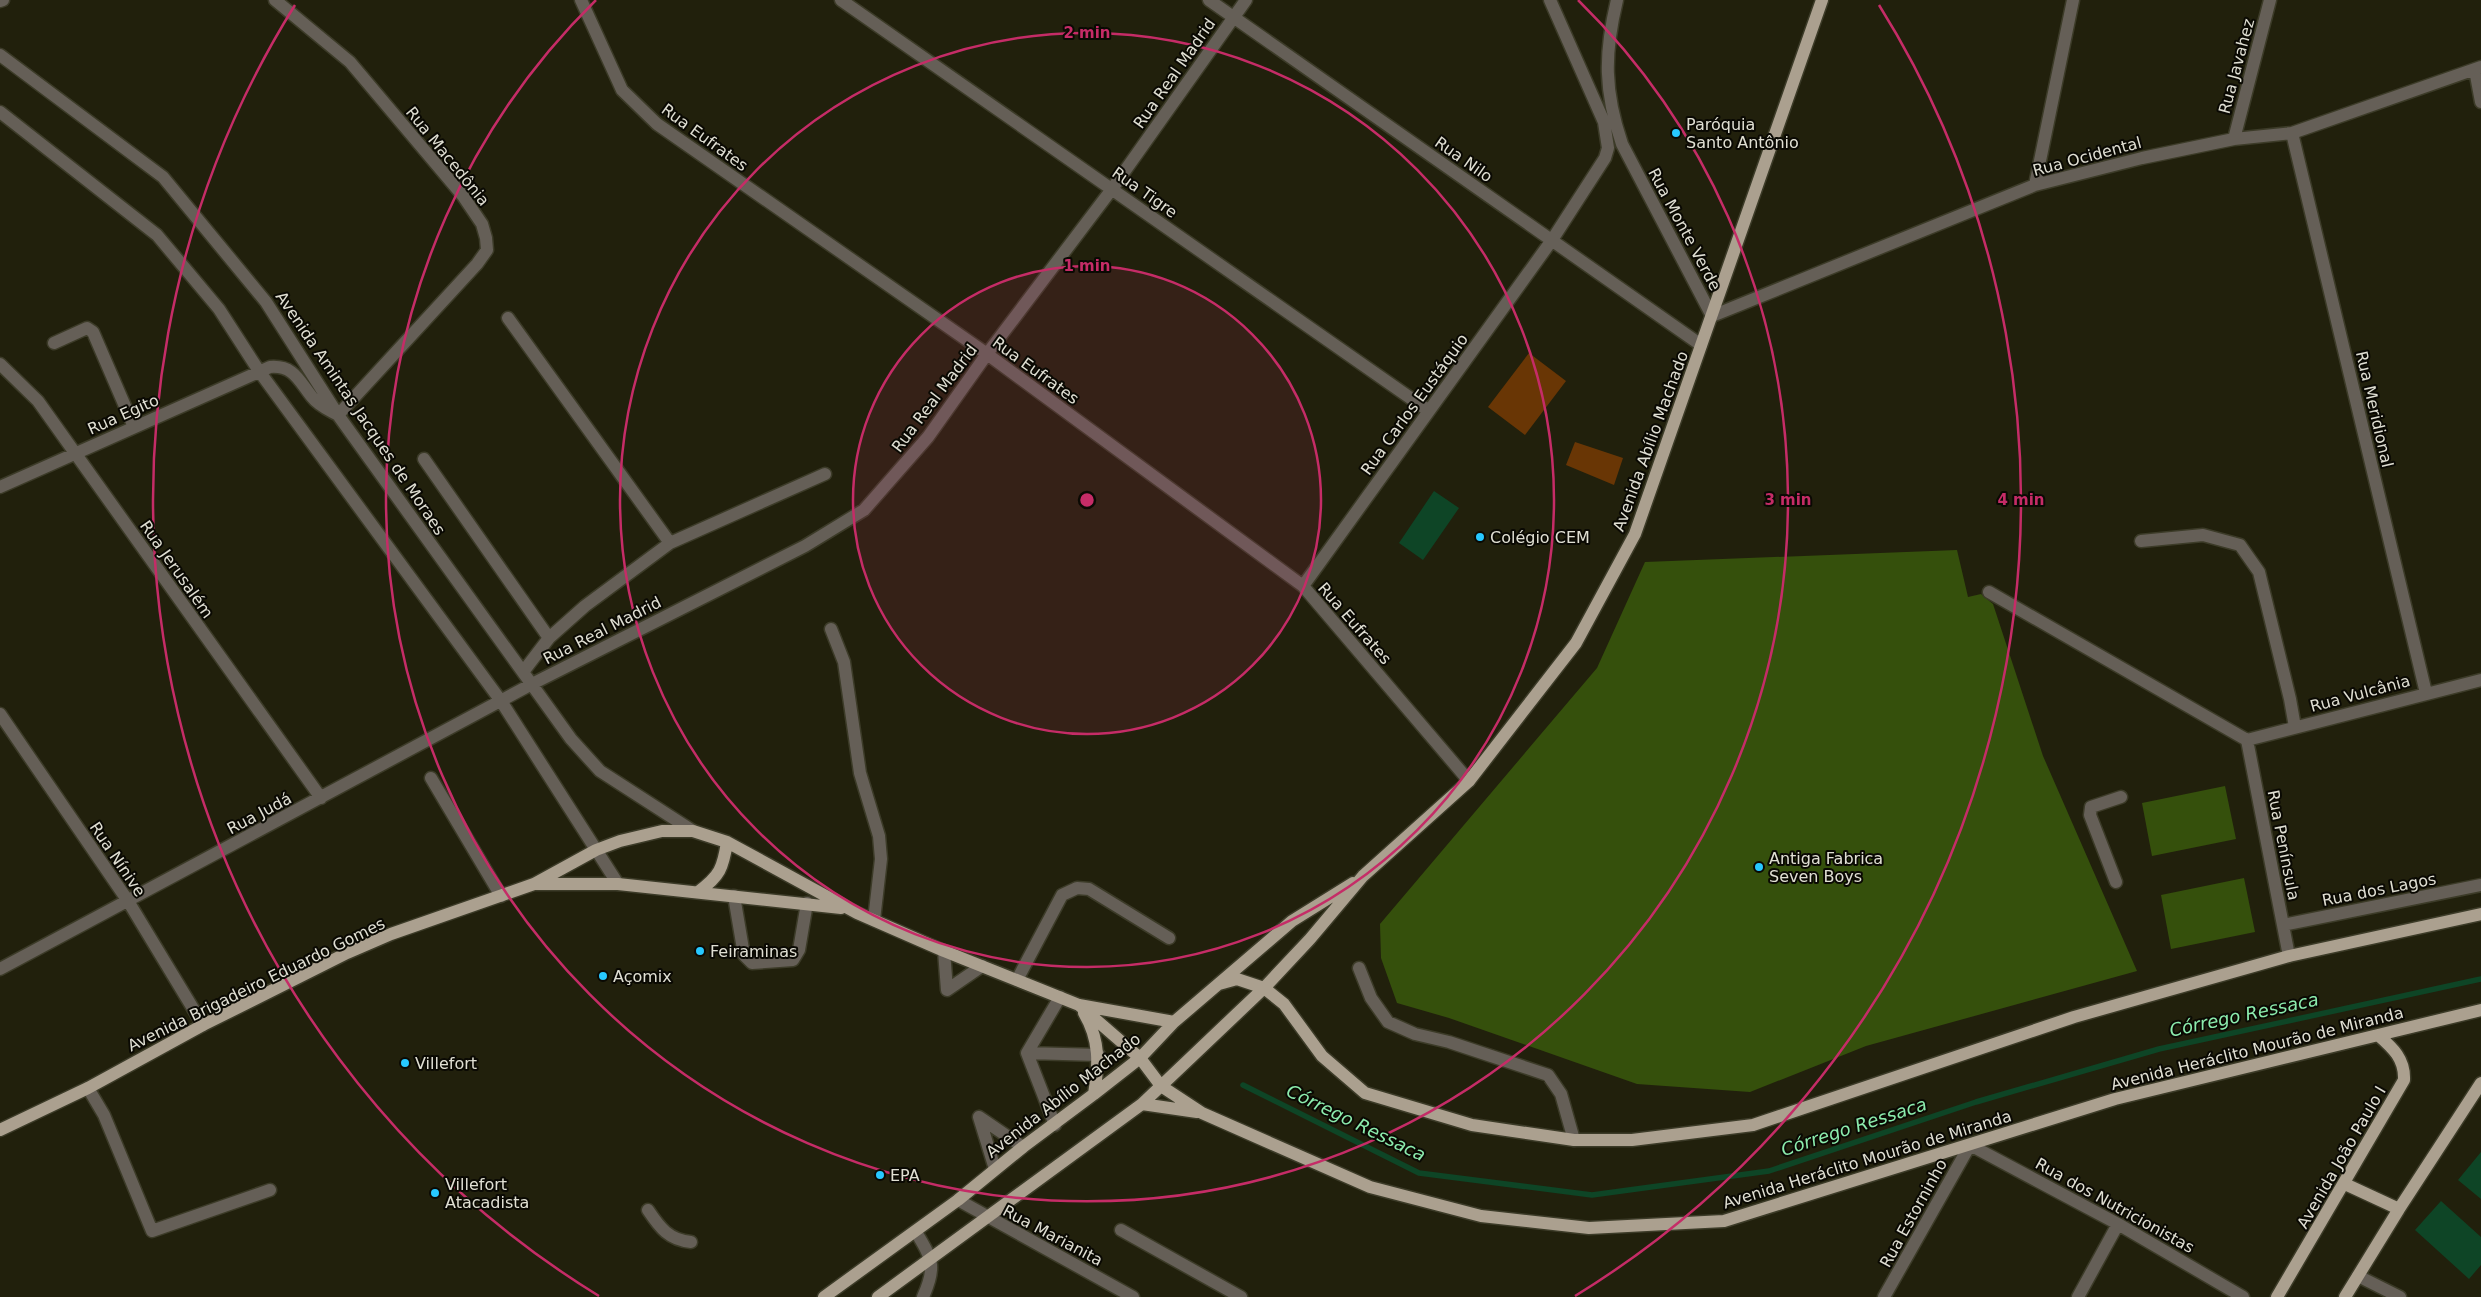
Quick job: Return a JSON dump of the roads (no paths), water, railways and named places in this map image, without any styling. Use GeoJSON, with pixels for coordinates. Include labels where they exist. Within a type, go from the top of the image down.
{"type":"FeatureCollection","features":[{"type":"Feature","properties":{"kind":"main road","name":"Avenida Abílio Machado"},"geometry":{"type":"LineString","coordinates":[[878,1297],[1142,1104],[1264,988],[1310,940],[1363,876],[1469,781],[1576,644],[1635,534],[1822,0]]}},
{"type":"Feature","properties":{"kind":"main road","name":"Avenida Brigadeiro Eduardo Gomes"},"geometry":{"type":"LineString","coordinates":[[0,1130],[88,1088],[203,1025],[373,942],[534,884],[596,850],[643,835],[662,832],[692,831],[727,842],[851,910],[944,951],[1078,1005],[1174,1022]]}},
{"type":"Feature","properties":{"kind":"main road"},"geometry":{"type":"LineString","coordinates":[[698,892],[714,881],[721,871],[727,842]]}},
{"type":"Feature","properties":{"kind":"main road","name":"Avenida Abílio Machado"},"geometry":{"type":"LineString","coordinates":[[824,1297],[916,1232],[1140,1058],[1174,1022],[1292,922],[1363,876]]}},
{"type":"Feature","properties":{"kind":"main road","name":"Avenida Brigadeiro Eduardo Gomes"},"geometry":{"type":"LineString","coordinates":[[534,884],[618,884],[807,903],[851,910]]}},
{"type":"Feature","properties":{"kind":"main road"},"geometry":{"type":"LineString","coordinates":[[1219,984],[1237,979],[1264,988],[1284,1004],[1322,1056],[1365,1093],[1472,1125],[1574,1140],[1632,1140],[1753,1125],[2074,1017],[2289,956],[2481,914]]}},
{"type":"Feature","properties":{"kind":"main road","name":"Avenida Brigadeiro Eduardo Gomes"},"geometry":{"type":"LineString","coordinates":[[1078,1005],[1140,1058]]}},
{"type":"Feature","properties":{"kind":"main road"},"geometry":{"type":"LineString","coordinates":[[1078,1005],[1097,1040],[1099,1055],[1094,1094]]}},
{"type":"Feature","properties":{"kind":"main road","name":"Avenida Heráclito Mourão de Miranda"},"geometry":{"type":"LineString","coordinates":[[1140,1058],[1161,1086],[1202,1113],[1370,1187],[1480,1216],[1589,1228],[1724,1221],[2115,1099],[2481,1010]]}},
{"type":"Feature","properties":{"kind":"main road","name":"Avenida João Paulo I"},"geometry":{"type":"LineString","coordinates":[[2277,1297],[2345,1184],[2404,1080],[2401,1058],[2378,1035]]}},
{"type":"Feature","properties":{"kind":"main road"},"geometry":{"type":"LineString","coordinates":[[2345,1297],[2399,1209],[2481,1083]]}},
{"type":"Feature","properties":{"kind":"main road"},"geometry":{"type":"LineString","coordinates":[[1142,1104],[1202,1113]]}},
{"type":"Feature","properties":{"kind":"main road"},"geometry":{"type":"LineString","coordinates":[[2345,1184],[2399,1209]]}},
{"type":"Feature","properties":{"kind":"street","name":"Rua Macedônia"},"geometry":{"type":"LineString","coordinates":[[275,0],[350,62],[463,196],[482,224],[486,238],[486,250],[477,264],[338,414]]}},
{"type":"Feature","properties":{"kind":"street","name":"Rua Eufrates"},"geometry":{"type":"LineString","coordinates":[[581,0],[622,90],[657,124],[987,354],[1302,586],[1469,781]]}},
{"type":"Feature","properties":{"kind":"street","name":"Rua Tigre"},"geometry":{"type":"LineString","coordinates":[[841,0],[1429,411]]}},
{"type":"Feature","properties":{"kind":"street","name":"Rua Nilo"},"geometry":{"type":"LineString","coordinates":[[1209,0],[1702,345]]}},
{"type":"Feature","properties":{"kind":"street","name":"Rua Real Madrid"},"geometry":{"type":"LineString","coordinates":[[532,684],[805,546],[864,510],[928,437],[987,354],[1112,189],[1246,0]]}},
{"type":"Feature","properties":{"kind":"street"},"geometry":{"type":"LineString","coordinates":[[1550,0],[1604,122],[1608,148],[1605,158],[1552,240]]}},
{"type":"Feature","properties":{"kind":"street","name":"Rua Monte Verde"},"geometry":{"type":"LineString","coordinates":[[1617,0],[1606,58],[1606,81],[1617,130],[1629,158],[1712,316]]}},
{"type":"Feature","properties":{"kind":"street"},"geometry":{"type":"LineString","coordinates":[[2036,185],[2073,0]]}},
{"type":"Feature","properties":{"kind":"street","name":"Rua Javahez"},"geometry":{"type":"LineString","coordinates":[[2234,139],[2270,0]]}},
{"type":"Feature","properties":{"kind":"street","name":"Avenida Amintas Jacques de Moraes"},"geometry":{"type":"LineString","coordinates":[[0,55],[163,177],[266,302],[338,414],[571,740],[600,771],[692,831]]}},
{"type":"Feature","properties":{"kind":"street"},"geometry":{"type":"LineString","coordinates":[[2478,68],[2481,102]]}},
{"type":"Feature","properties":{"kind":"street","name":"Rua Ocidental"},"geometry":{"type":"LineString","coordinates":[[1712,316],[2036,185],[2142,158],[2234,139],[2292,132],[2478,68]]}},
{"type":"Feature","properties":{"kind":"street"},"geometry":{"type":"LineString","coordinates":[[0,112],[157,235],[219,309],[258,371],[501,701],[618,884]]}},
{"type":"Feature","properties":{"kind":"street","name":"Rua Meridional"},"geometry":{"type":"LineString","coordinates":[[2292,132],[2426,693]]}},
{"type":"Feature","properties":{"kind":"street","name":"Rua Carlos Eustáquio"},"geometry":{"type":"LineString","coordinates":[[1302,586],[1552,240]]}},
{"type":"Feature","properties":{"kind":"street"},"geometry":{"type":"LineString","coordinates":[[508,318],[670,543]]}},
{"type":"Feature","properties":{"kind":"street"},"geometry":{"type":"LineString","coordinates":[[54,343],[87,328],[93,332],[134,427]]}},
{"type":"Feature","properties":{"kind":"street","name":"Rua Jerusalém"},"geometry":{"type":"LineString","coordinates":[[0,364],[38,401],[321,798]]}},
{"type":"Feature","properties":{"kind":"street","name":"Rua Egito"},"geometry":{"type":"LineString","coordinates":[[0,487],[258,371],[280,366],[290,369],[313,398],[325,408],[338,414]]}},
{"type":"Feature","properties":{"kind":"street"},"geometry":{"type":"LineString","coordinates":[[424,458],[549,638]]}},
{"type":"Feature","properties":{"kind":"street"},"geometry":{"type":"LineString","coordinates":[[523,672],[549,638],[585,606],[670,543],[826,474]]}},
{"type":"Feature","properties":{"kind":"street"},"geometry":{"type":"LineString","coordinates":[[2141,541],[2203,535],[2240,545],[2259,572],[2290,699],[2294,727]]}},
{"type":"Feature","properties":{"kind":"street"},"geometry":{"type":"LineString","coordinates":[[1989,592],[2247,740]]}},
{"type":"Feature","properties":{"kind":"street"},"geometry":{"type":"LineString","coordinates":[[832,629],[844,662],[860,774],[879,836],[881,859],[874,920]]}},
{"type":"Feature","properties":{"kind":"street","name":"Rua Vulcânia"},"geometry":{"type":"LineString","coordinates":[[2247,740],[2481,680]]}},
{"type":"Feature","properties":{"kind":"street","name":"Rua Judá"},"geometry":{"type":"LineString","coordinates":[[0,969],[532,684]]}},
{"type":"Feature","properties":{"kind":"street","name":"Rua Nínive"},"geometry":{"type":"LineString","coordinates":[[0,714],[128,901],[203,1025]]}},
{"type":"Feature","properties":{"kind":"street","name":"Rua Península"},"geometry":{"type":"LineString","coordinates":[[2247,740],[2289,956]]}},
{"type":"Feature","properties":{"kind":"street"},"geometry":{"type":"LineString","coordinates":[[432,778],[501,896]]}},
{"type":"Feature","properties":{"kind":"street"},"geometry":{"type":"LineString","coordinates":[[2116,882],[2090,815],[2091,807],[2121,797]]}},
{"type":"Feature","properties":{"kind":"street","name":"Rua dos Lagos"},"geometry":{"type":"LineString","coordinates":[[2283,925],[2481,886]]}},
{"type":"Feature","properties":{"kind":"street"},"geometry":{"type":"LineString","coordinates":[[1018,980],[1062,895],[1077,888],[1089,888],[1169,938]]}},
{"type":"Feature","properties":{"kind":"street"},"geometry":{"type":"LineString","coordinates":[[734,896],[744,955],[752,963],[793,960],[799,950],[807,903]]}},
{"type":"Feature","properties":{"kind":"street"},"geometry":{"type":"LineString","coordinates":[[944,951],[947,990],[982,966]]}},
{"type":"Feature","properties":{"kind":"street"},"geometry":{"type":"LineString","coordinates":[[1359,968],[1371,998],[1388,1022],[1415,1034],[1449,1042],[1548,1075],[1561,1094],[1574,1140]]}},
{"type":"Feature","properties":{"kind":"street"},"geometry":{"type":"LineString","coordinates":[[1027,1053],[1060,997]]}},
{"type":"Feature","properties":{"kind":"street"},"geometry":{"type":"LineString","coordinates":[[1027,1053],[1099,1055]]}},
{"type":"Feature","properties":{"kind":"street"},"geometry":{"type":"LineString","coordinates":[[1027,1053],[1055,1125]]}},
{"type":"Feature","properties":{"kind":"street"},"geometry":{"type":"LineString","coordinates":[[88,1088],[104,1115],[152,1231],[270,1190]]}},
{"type":"Feature","properties":{"kind":"street"},"geometry":{"type":"LineString","coordinates":[[995,1169],[979,1117],[1023,1147]]}},
{"type":"Feature","properties":{"kind":"street","name":"Rua dos Nutricionistas"},"geometry":{"type":"LineString","coordinates":[[1970,1144],[2118,1224],[2243,1297]]}},
{"type":"Feature","properties":{"kind":"street","name":"Rua Estorninho"},"geometry":{"type":"LineString","coordinates":[[1884,1297],[1970,1144]]}},
{"type":"Feature","properties":{"kind":"street","name":"Rua Marianita"},"geometry":{"type":"LineString","coordinates":[[958,1200],[1115,1293],[1133,1297]]}},
{"type":"Feature","properties":{"kind":"street"},"geometry":{"type":"LineString","coordinates":[[648,1210],[662,1230],[678,1241],[692,1242]]}},
{"type":"Feature","properties":{"kind":"street"},"geometry":{"type":"LineString","coordinates":[[2078,1297],[2118,1224]]}},
{"type":"Feature","properties":{"kind":"street"},"geometry":{"type":"LineString","coordinates":[[1122,1230],[1241,1297]]}},
{"type":"Feature","properties":{"kind":"street"},"geometry":{"type":"LineString","coordinates":[[916,1232],[931,1257],[932,1273],[923,1297]]}},
{"type":"Feature","properties":{"kind":"street"},"geometry":{"type":"LineString","coordinates":[[2358,1276],[2400,1297]]}},
{"type":"Feature","properties":{"kind":"waterway","name":"Córrego Ressaca"},"geometry":{"type":"LineString","coordinates":[[1243,1085],[1419,1173],[1592,1195],[1769,1171],[1976,1102],[2159,1049],[2481,979]]}},
{"type":"Feature","properties":{"kind":"place","name":"Paróquia Santo Antônio"},"geometry":{"type":"Point","coordinates":[1676,133]}},
{"type":"Feature","properties":{"kind":"place","name":"Colégio CEM"},"geometry":{"type":"Point","coordinates":[1480,537]}},
{"type":"Feature","properties":{"kind":"place","name":"Antiga Fabrica Seven Boys"},"geometry":{"type":"Point","coordinates":[1759,867]}},
{"type":"Feature","properties":{"kind":"place","name":"Feiraminas"},"geometry":{"type":"Point","coordinates":[700,951]}},
{"type":"Feature","properties":{"kind":"place","name":"Açomix"},"geometry":{"type":"Point","coordinates":[603,976]}},
{"type":"Feature","properties":{"kind":"place","name":"Villefort"},"geometry":{"type":"Point","coordinates":[405,1063]}},
{"type":"Feature","properties":{"kind":"place","name":"EPA"},"geometry":{"type":"Point","coordinates":[880,1175]}},
{"type":"Feature","properties":{"kind":"place","name":"Villefort Atacadista"},"geometry":{"type":"Point","coordinates":[435,1193]}}]}
